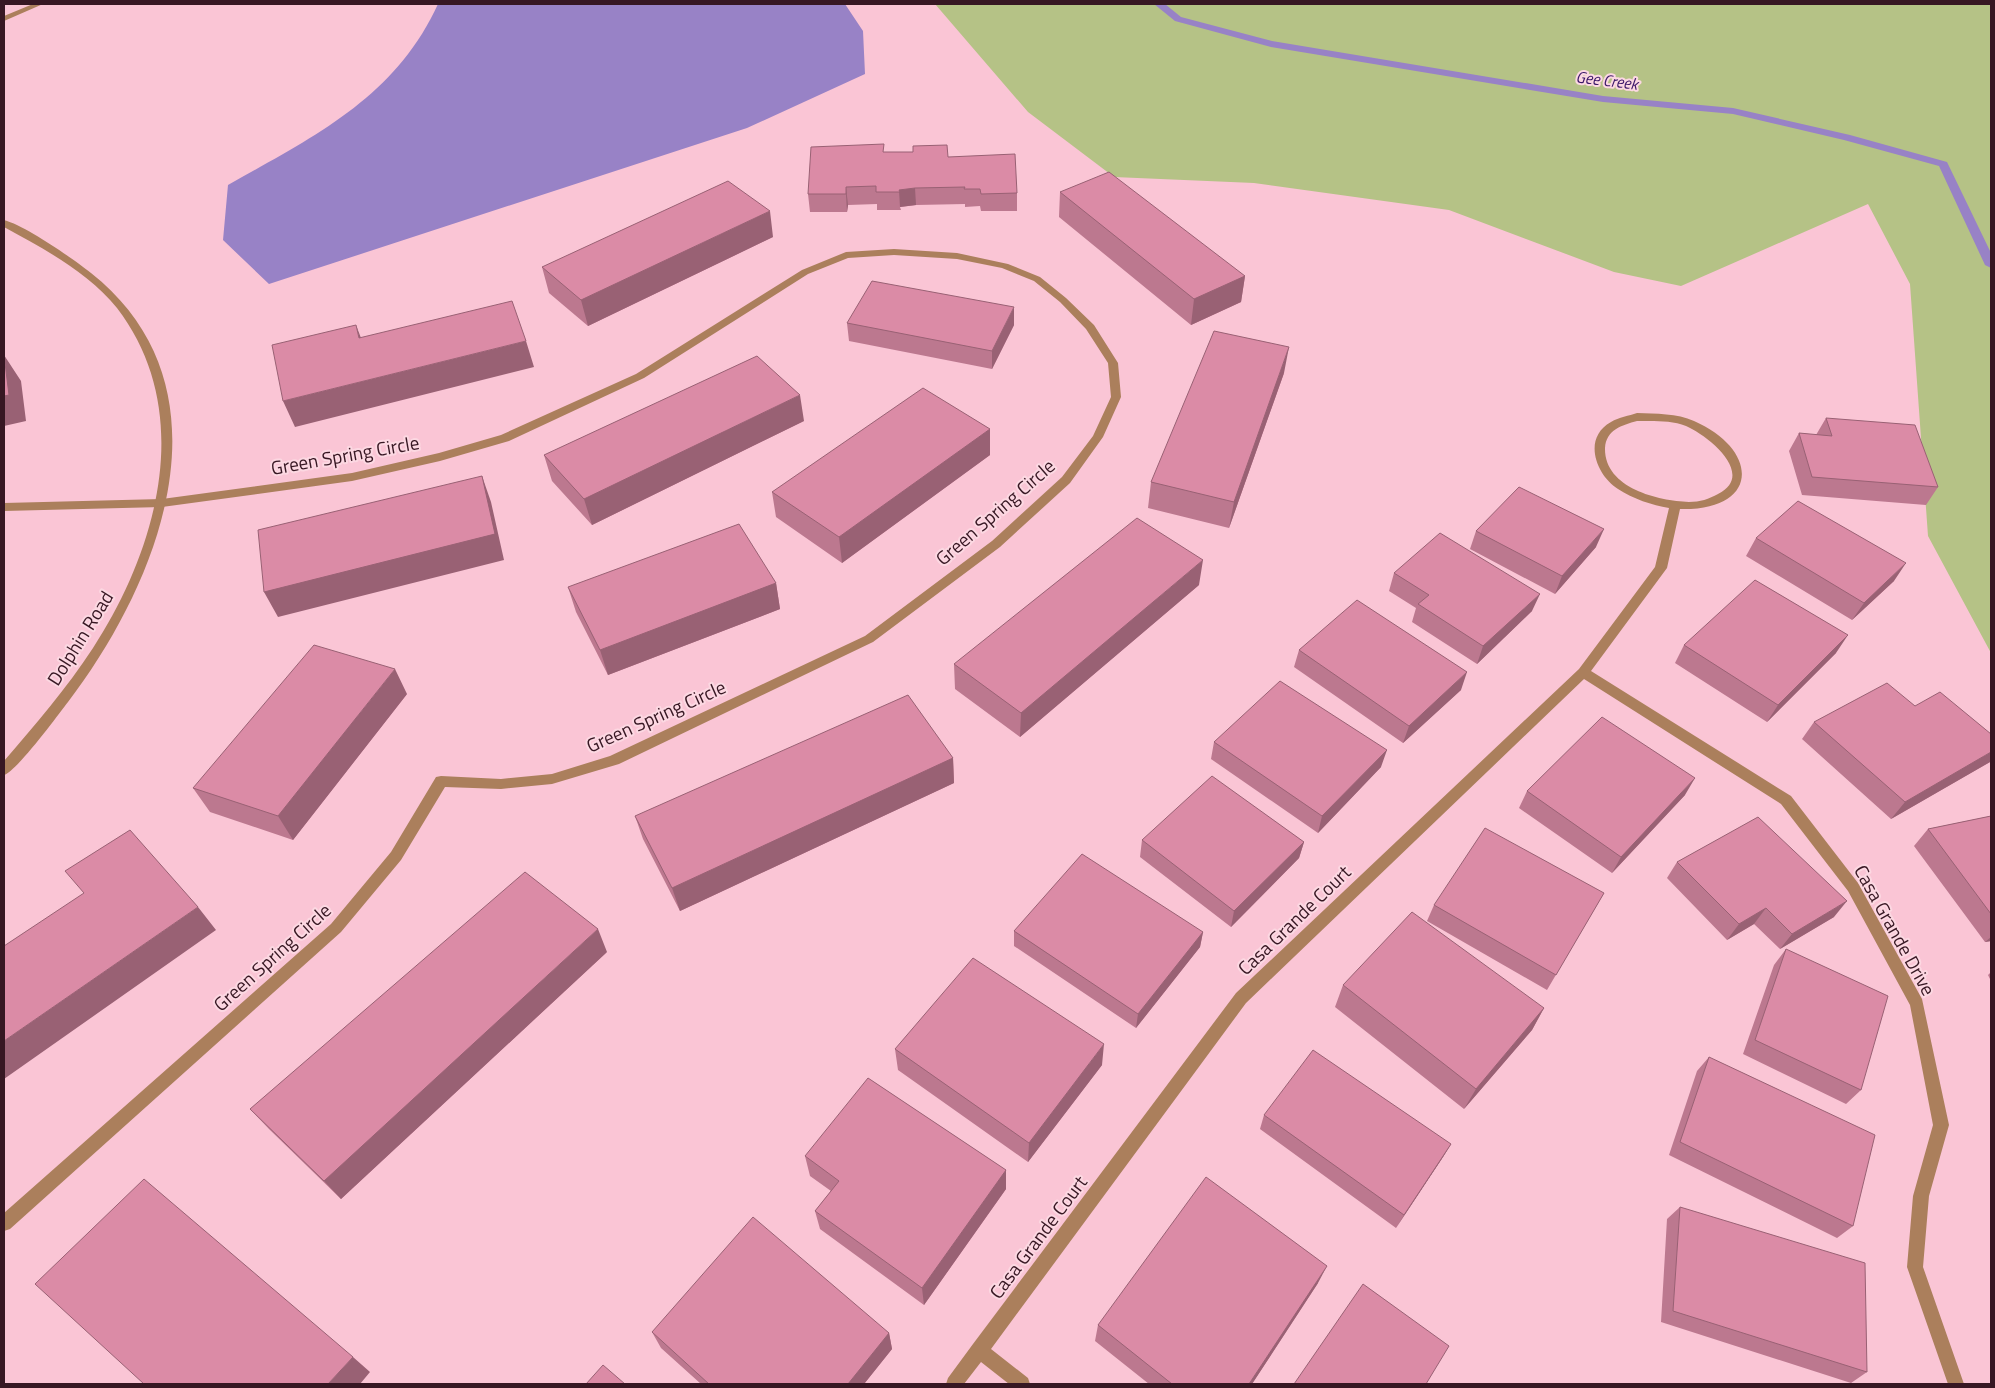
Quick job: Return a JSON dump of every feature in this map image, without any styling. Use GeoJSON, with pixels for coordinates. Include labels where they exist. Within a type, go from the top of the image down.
{"type":"FeatureCollection","features":[{"type":"Feature","properties":{"kind":"street"},"geometry":{"type":"LineString","coordinates":[[4,19],[39,4]]}},
{"type":"Feature","properties":{"kind":"street","name":"Dolphin Road"},"geometry":{"type":"LineString","coordinates":[[4,223],[48,247],[87,274],[120,306],[148,346],[162,390],[169,437],[162,504],[140,570],[109,632],[52,714],[4,770]]}},
{"type":"Feature","properties":{"kind":"street","name":"Green Spring Circle"},"geometry":{"type":"LineString","coordinates":[[4,508],[162,504],[352,477],[440,457],[505,438],[640,376],[805,272],[846,255],[894,252],[957,256],[1005,266],[1037,280],[1064,300],[1090,327],[1114,363],[1116,397],[1098,438],[1066,480],[996,544],[869,640],[614,760],[552,779],[501,784],[440,781],[396,856],[336,928],[4,1222]]}},
{"type":"Feature","properties":{"kind":"street"},"geometry":{"type":"LineString","coordinates":[[1637,417],[1662,417],[1688,423],[1712,435],[1730,451],[1738,468],[1736,486],[1723,498],[1702,506],[1675,507],[1647,500],[1622,487],[1606,470],[1599,452],[1602,436],[1615,424],[1637,417]]}},
{"type":"Feature","properties":{"kind":"street","name":"Casa Grande Court"},"geometry":{"type":"LineString","coordinates":[[954,1384],[1241,998],[1583,672],[1661,568],[1675,507]]}},
{"type":"Feature","properties":{"kind":"street","name":"Casa Grande Drive"},"geometry":{"type":"LineString","coordinates":[[1583,672],[1786,800],[1853,887],[1916,1004],[1941,1125],[1921,1196],[1915,1267],[1956,1384]]}},
{"type":"Feature","properties":{"kind":"street"},"geometry":{"type":"LineString","coordinates":[[979,1350],[1022,1384]]}},
{"type":"Feature","properties":{"kind":"green space"},"geometry":{"type":"Polygon","coordinates":[[[935,4],[1991,4],[1991,653],[1928,536],[1910,284],[1868,204],[1681,286],[1614,272],[1449,210],[1254,183],[1114,177],[1028,112],[935,4]]]}},
{"type":"Feature","properties":{"kind":"shaded area"},"geometry":{"type":"Polygon","coordinates":[[[438,4],[845,4],[863,31],[865,74],[747,128],[269,284],[223,240],[228,185],[291,150],[349,112],[375,90],[399,65],[420,37],[438,4]]]}},
{"type":"Feature","properties":{"kind":"building"},"geometry":{"type":"Polygon","coordinates":[[[884,144],[883,152],[913,152],[913,146],[947,145],[948,157],[1015,154],[1017,193],[981,194],[980,189],[964,189],[965,187],[915,188],[899,190],[900,192],[876,192],[876,186],[846,187],[846,194],[808,194],[811,147],[884,144]]]}},
{"type":"Feature","properties":{"kind":"building"},"geometry":{"type":"Polygon","coordinates":[[[1109,172],[1245,276],[1194,299],[1060,192],[1109,172]]]}},
{"type":"Feature","properties":{"kind":"building"},"geometry":{"type":"Polygon","coordinates":[[[728,181],[770,211],[581,300],[542,267],[728,181]]]}},
{"type":"Feature","properties":{"kind":"building"},"geometry":{"type":"Polygon","coordinates":[[[872,281],[1014,307],[992,351],[847,323],[872,281]]]}},
{"type":"Feature","properties":{"kind":"building"},"geometry":{"type":"Polygon","coordinates":[[[512,301],[526,341],[283,401],[272,345],[356,325],[359,338],[512,301]]]}},
{"type":"Feature","properties":{"kind":"building"},"geometry":{"type":"Polygon","coordinates":[[[1214,331],[1289,347],[1234,502],[1151,482],[1214,331]]]}},
{"type":"Feature","properties":{"kind":"building"},"geometry":{"type":"Polygon","coordinates":[[[4,355],[9,395],[4,396],[4,355]]]}},
{"type":"Feature","properties":{"kind":"building"},"geometry":{"type":"Polygon","coordinates":[[[757,356],[800,395],[584,499],[544,455],[757,356]]]}},
{"type":"Feature","properties":{"kind":"building"},"geometry":{"type":"Polygon","coordinates":[[[923,388],[990,429],[839,537],[772,492],[923,388]]]}},
{"type":"Feature","properties":{"kind":"building"},"geometry":{"type":"Polygon","coordinates":[[[1826,418],[1915,425],[1938,487],[1812,477],[1799,433],[1832,436],[1826,418]]]}},
{"type":"Feature","properties":{"kind":"building"},"geometry":{"type":"Polygon","coordinates":[[[482,476],[495,534],[264,592],[258,530],[482,476]]]}},
{"type":"Feature","properties":{"kind":"building"},"geometry":{"type":"Polygon","coordinates":[[[1519,487],[1604,529],[1562,576],[1476,531],[1519,487]]]}},
{"type":"Feature","properties":{"kind":"building"},"geometry":{"type":"Polygon","coordinates":[[[1798,501],[1906,563],[1864,603],[1756,538],[1798,501]]]}},
{"type":"Feature","properties":{"kind":"building"},"geometry":{"type":"Polygon","coordinates":[[[1137,518],[1203,560],[1021,713],[954,664],[1137,518]]]}},
{"type":"Feature","properties":{"kind":"building"},"geometry":{"type":"Polygon","coordinates":[[[739,524],[776,583],[600,650],[568,587],[739,524]]]}},
{"type":"Feature","properties":{"kind":"building"},"geometry":{"type":"Polygon","coordinates":[[[1440,533],[1540,594],[1483,646],[1418,604],[1429,595],[1394,573],[1440,533]]]}},
{"type":"Feature","properties":{"kind":"building"},"geometry":{"type":"Polygon","coordinates":[[[1755,580],[1848,635],[1778,705],[1684,645],[1755,580]]]}},
{"type":"Feature","properties":{"kind":"building"},"geometry":{"type":"Polygon","coordinates":[[[1357,600],[1467,672],[1409,726],[1299,650],[1357,600]]]}},
{"type":"Feature","properties":{"kind":"building"},"geometry":{"type":"Polygon","coordinates":[[[314,645],[395,669],[278,816],[193,788],[314,645]]]}},
{"type":"Feature","properties":{"kind":"building"},"geometry":{"type":"Polygon","coordinates":[[[1280,681],[1387,750],[1322,816],[1214,742],[1280,681]]]}},
{"type":"Feature","properties":{"kind":"building"},"geometry":{"type":"Polygon","coordinates":[[[1887,683],[1915,706],[1940,692],[1991,734],[1991,752],[1905,802],[1814,722],[1887,683]]]}},
{"type":"Feature","properties":{"kind":"building"},"geometry":{"type":"Polygon","coordinates":[[[908,695],[953,758],[672,888],[635,816],[908,695]]]}},
{"type":"Feature","properties":{"kind":"building"},"geometry":{"type":"Polygon","coordinates":[[[1602,717],[1695,778],[1621,857],[1527,791],[1602,717]]]}},
{"type":"Feature","properties":{"kind":"building"},"geometry":{"type":"Polygon","coordinates":[[[1212,776],[1304,842],[1234,911],[1142,840],[1212,776]]]}},
{"type":"Feature","properties":{"kind":"building"},"geometry":{"type":"Polygon","coordinates":[[[1991,816],[1991,914],[1928,829],[1991,816]]]}},
{"type":"Feature","properties":{"kind":"building"},"geometry":{"type":"Polygon","coordinates":[[[1758,817],[1847,901],[1792,934],[1766,908],[1739,924],[1677,862],[1758,817]]]}},
{"type":"Feature","properties":{"kind":"building"},"geometry":{"type":"Polygon","coordinates":[[[1485,828],[1604,893],[1556,975],[1434,905],[1485,828]]]}},
{"type":"Feature","properties":{"kind":"building"},"geometry":{"type":"Polygon","coordinates":[[[130,830],[198,907],[4,1041],[4,946],[84,893],[65,871],[130,830]]]}},
{"type":"Feature","properties":{"kind":"building"},"geometry":{"type":"Polygon","coordinates":[[[1082,854],[1203,932],[1138,1014],[1014,931],[1082,854]]]}},
{"type":"Feature","properties":{"kind":"building"},"geometry":{"type":"Polygon","coordinates":[[[525,872],[598,929],[324,1181],[250,1109],[525,872]]]}},
{"type":"Feature","properties":{"kind":"building"},"geometry":{"type":"Polygon","coordinates":[[[1412,912],[1544,1008],[1476,1089],[1343,985],[1412,912]]]}},
{"type":"Feature","properties":{"kind":"building"},"geometry":{"type":"Polygon","coordinates":[[[1786,949],[1888,996],[1861,1090],[1755,1040],[1786,949]]]}},
{"type":"Feature","properties":{"kind":"building"},"geometry":{"type":"Polygon","coordinates":[[[973,958],[1104,1044],[1029,1143],[895,1049],[973,958]]]}},
{"type":"Feature","properties":{"kind":"building"},"geometry":{"type":"Polygon","coordinates":[[[1313,1050],[1451,1144],[1404,1215],[1264,1115],[1313,1050]]]}},
{"type":"Feature","properties":{"kind":"building"},"geometry":{"type":"Polygon","coordinates":[[[1709,1057],[1875,1135],[1853,1226],[1680,1142],[1709,1057]]]}},
{"type":"Feature","properties":{"kind":"building"},"geometry":{"type":"Polygon","coordinates":[[[868,1078],[1006,1170],[922,1288],[815,1211],[839,1181],[805,1156],[868,1078]]]}},
{"type":"Feature","properties":{"kind":"building"},"geometry":{"type":"Polygon","coordinates":[[[1206,1177],[1327,1266],[1249,1384],[1172,1384],[1098,1325],[1206,1177]]]}},
{"type":"Feature","properties":{"kind":"building"},"geometry":{"type":"Polygon","coordinates":[[[144,1179],[353,1357],[328,1384],[144,1384],[35,1284],[144,1179]]]}},
{"type":"Feature","properties":{"kind":"building"},"geometry":{"type":"Polygon","coordinates":[[[1680,1207],[1865,1263],[1867,1372],[1673,1311],[1680,1207]]]}},
{"type":"Feature","properties":{"kind":"building"},"geometry":{"type":"Polygon","coordinates":[[[753,1217],[889,1333],[848,1384],[709,1384],[652,1332],[753,1217]]]}},
{"type":"Feature","properties":{"kind":"building"},"geometry":{"type":"Polygon","coordinates":[[[1363,1284],[1449,1346],[1426,1384],[1294,1384],[1363,1284]]]}},
{"type":"Feature","properties":{"kind":"building"},"geometry":{"type":"Polygon","coordinates":[[[603,1365],[625,1384],[586,1384],[603,1365]]]}},
{"type":"Feature","properties":{"kind":"waterway","name":"Gee Creek"},"geometry":{"type":"LineString","coordinates":[[1159,4],[1178,19],[1271,44],[1603,99],[1733,111],[1846,137],[1943,164],[1991,265]]}}]}
